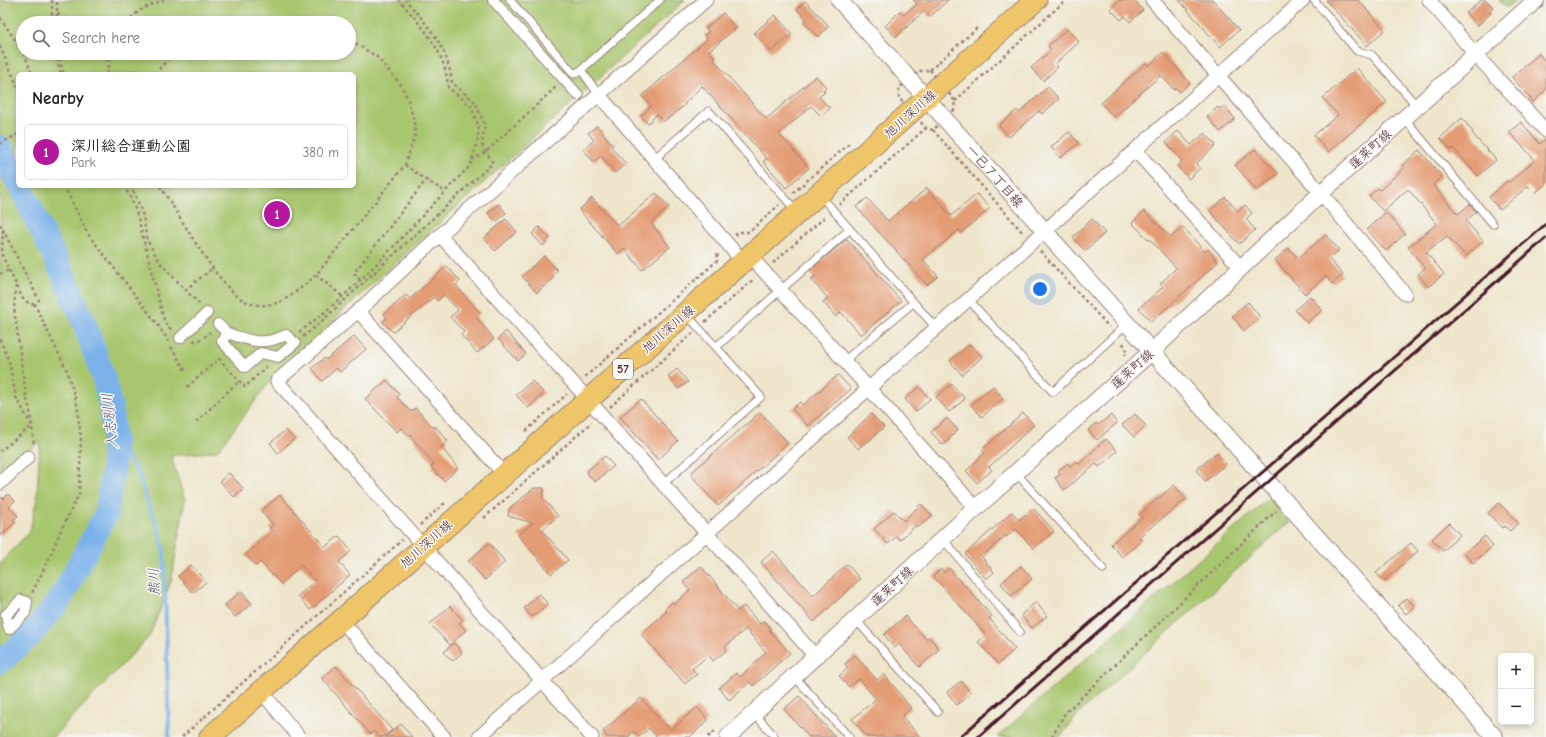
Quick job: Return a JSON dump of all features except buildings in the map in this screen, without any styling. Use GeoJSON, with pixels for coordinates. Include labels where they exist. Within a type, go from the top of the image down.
{"type":"FeatureCollection","features":[{"type":"Feature","properties":{"kind":"main road","name":"旭川深川線"},"geometry":{"type":"LineString","coordinates":[[210,737],[341,620],[417,539],[504,474],[588,400],[692,321],[753,263],[792,206],[827,202],[927,99],[1036,0]]}},
{"type":"Feature","properties":{"kind":"street"},"geometry":{"type":"LineString","coordinates":[[494,0],[578,95]]}},
{"type":"Feature","properties":{"kind":"street"},"geometry":{"type":"LineString","coordinates":[[592,737],[277,381],[358,311],[440,235],[706,0]]}},
{"type":"Feature","properties":{"kind":"street","name":"一已７丁目線"},"geometry":{"type":"LineString","coordinates":[[839,0],[1044,231],[1121,330],[1151,352],[1495,737]]}},
{"type":"Feature","properties":{"kind":"street"},"geometry":{"type":"LineString","coordinates":[[1152,0],[1321,193],[1405,294]]}},
{"type":"Feature","properties":{"kind":"street"},"geometry":{"type":"LineString","coordinates":[[479,737],[1303,0]]}},
{"type":"Feature","properties":{"kind":"street"},"geometry":{"type":"LineString","coordinates":[[1429,0],[1475,54],[1546,131]]}},
{"type":"Feature","properties":{"kind":"street","name":"蓬莱町線"},"geometry":{"type":"LineString","coordinates":[[724,732],[754,713],[976,508],[1151,352],[1321,193],[1536,0]]}},
{"type":"Feature","properties":{"kind":"street"},"geometry":{"type":"LineString","coordinates":[[599,95],[726,242],[753,263],[781,290],[976,508]]}},
{"type":"Feature","properties":{"kind":"street"},"geometry":{"type":"LineString","coordinates":[[1135,150],[1241,268]]}},
{"type":"Feature","properties":{"kind":"street"},"geometry":{"type":"LineString","coordinates":[[440,235],[816,657]]}},
{"type":"Feature","properties":{"kind":"street"},"geometry":{"type":"LineString","coordinates":[[358,311],[504,474]]}},
{"type":"Feature","properties":{"kind":"street"},"geometry":{"type":"LineString","coordinates":[[180,338],[207,312]]}},
{"type":"Feature","properties":{"kind":"street"},"geometry":{"type":"LineString","coordinates":[[218,324],[227,333],[246,340],[262,342],[274,340],[286,335],[292,341],[278,357],[261,353],[245,366],[222,341],[227,333]]}},
{"type":"Feature","properties":{"kind":"street"},"geometry":{"type":"LineString","coordinates":[[0,483],[28,457]]}},
{"type":"Feature","properties":{"kind":"street"},"geometry":{"type":"LineString","coordinates":[[341,620],[444,737]]}},
{"type":"Feature","properties":{"kind":"street"},"geometry":{"type":"LineString","coordinates":[[261,691],[299,737]]}},
{"type":"Feature","properties":{"kind":"lane"},"geometry":{"type":"LineString","coordinates":[[510,0],[574,74],[660,0]]}},
{"type":"Feature","properties":{"kind":"lane"},"geometry":{"type":"LineString","coordinates":[[1314,0],[1357,51],[1372,55],[1417,106]]}},
{"type":"Feature","properties":{"kind":"lane"},"geometry":{"type":"LineString","coordinates":[[580,70],[599,95]]}},
{"type":"Feature","properties":{"kind":"lane"},"geometry":{"type":"LineString","coordinates":[[654,159],[709,111],[792,206]]}},
{"type":"Feature","properties":{"kind":"lane"},"geometry":{"type":"LineString","coordinates":[[1404,118],[1493,224]]}},
{"type":"Feature","properties":{"kind":"lane"},"geometry":{"type":"LineString","coordinates":[[827,202],[936,328]]}},
{"type":"Feature","properties":{"kind":"lane"},"geometry":{"type":"LineString","coordinates":[[716,347],[850,229]]}},
{"type":"Feature","properties":{"kind":"lane"},"geometry":{"type":"LineString","coordinates":[[968,299],[1053,392],[1121,330]]}},
{"type":"Feature","properties":{"kind":"lane"},"geometry":{"type":"LineString","coordinates":[[844,360],[913,302]]}},
{"type":"Feature","properties":{"kind":"lane"},"geometry":{"type":"LineString","coordinates":[[663,484],[761,397],[692,321]]}},
{"type":"Feature","properties":{"kind":"lane"},"geometry":{"type":"LineString","coordinates":[[1016,473],[1103,569]]}},
{"type":"Feature","properties":{"kind":"lane"},"geometry":{"type":"LineString","coordinates":[[943,539],[1020,632]]}},
{"type":"Feature","properties":{"kind":"lane"},"geometry":{"type":"LineString","coordinates":[[856,620],[938,712]]}},
{"type":"Feature","properties":{"kind":"lane"},"geometry":{"type":"LineString","coordinates":[[794,676],[849,737]]}},
{"type":"Feature","properties":{"kind":"lane"},"geometry":{"type":"LineString","coordinates":[[754,713],[776,737]]}},
{"type":"Feature","properties":{"kind":"path"},"geometry":{"type":"LineString","coordinates":[[52,0],[52,16]]}},
{"type":"Feature","properties":{"kind":"path"},"geometry":{"type":"LineString","coordinates":[[57,0],[57,16]]}},
{"type":"Feature","properties":{"kind":"path"},"geometry":{"type":"LineString","coordinates":[[134,16],[148,6],[164,0]]}},
{"type":"Feature","properties":{"kind":"path"},"geometry":{"type":"LineString","coordinates":[[292,341],[376,265],[444,191],[470,166],[472,160],[479,127],[471,106],[448,87],[447,72],[436,46],[399,0]]}},
{"type":"Feature","properties":{"kind":"path"},"geometry":{"type":"LineString","coordinates":[[292,341],[323,320],[493,164],[487,151],[482,145],[485,125],[475,102],[452,83],[450,68],[440,43],[428,26],[405,0]]}},
{"type":"Feature","properties":{"kind":"path"},"geometry":{"type":"LineString","coordinates":[[955,101],[1066,0]]}},
{"type":"Feature","properties":{"kind":"path"},"geometry":{"type":"LineString","coordinates":[[57,9],[60,16]]}},
{"type":"Feature","properties":{"kind":"path"},"geometry":{"type":"LineString","coordinates":[[0,18],[16,41]]}},
{"type":"Feature","properties":{"kind":"path"},"geometry":{"type":"LineString","coordinates":[[930,70],[980,25]]}},
{"type":"Feature","properties":{"kind":"path"},"geometry":{"type":"LineString","coordinates":[[161,188],[213,268],[235,294],[244,300],[256,304],[266,305],[278,302],[304,286],[316,275],[405,165],[415,135],[414,120],[408,100],[401,85],[376,57],[356,44]]}},
{"type":"Feature","properties":{"kind":"path"},"geometry":{"type":"LineString","coordinates":[[0,46],[16,83]]}},
{"type":"Feature","properties":{"kind":"path"},"geometry":{"type":"LineString","coordinates":[[27,60],[31,72]]}},
{"type":"Feature","properties":{"kind":"path"},"geometry":{"type":"LineString","coordinates":[[56,60],[59,72]]}},
{"type":"Feature","properties":{"kind":"path"},"geometry":{"type":"LineString","coordinates":[[59,60],[63,72]]}},
{"type":"Feature","properties":{"kind":"path"},"geometry":{"type":"LineString","coordinates":[[107,60],[108,72]]}},
{"type":"Feature","properties":{"kind":"path"},"geometry":{"type":"LineString","coordinates":[[108,72],[111,60]]}},
{"type":"Feature","properties":{"kind":"path"},"geometry":{"type":"LineString","coordinates":[[157,72],[167,60]]}},
{"type":"Feature","properties":{"kind":"path"},"geometry":{"type":"LineString","coordinates":[[472,160],[487,151],[564,80]]}},
{"type":"Feature","properties":{"kind":"path"},"geometry":{"type":"LineString","coordinates":[[523,434],[588,400],[692,321],[753,263],[827,202],[926,128]]}},
{"type":"Feature","properties":{"kind":"path"},"geometry":{"type":"LineString","coordinates":[[933,130],[1032,242],[1121,330],[1127,352],[1124,357]]}},
{"type":"Feature","properties":{"kind":"path"},"geometry":{"type":"LineString","coordinates":[[0,144],[16,135]]}},
{"type":"Feature","properties":{"kind":"path"},"geometry":{"type":"LineString","coordinates":[[483,518],[588,400],[718,260],[717,250],[739,232],[749,232],[792,206],[852,141]]}},
{"type":"Feature","properties":{"kind":"path"},"geometry":{"type":"LineString","coordinates":[[405,165],[444,191]]}},
{"type":"Feature","properties":{"kind":"path"},"geometry":{"type":"LineString","coordinates":[[360,280],[354,273],[426,180]]}},
{"type":"Feature","properties":{"kind":"path"},"geometry":{"type":"LineString","coordinates":[[65,188],[88,234],[158,324],[185,370]]}},
{"type":"Feature","properties":{"kind":"path"},"geometry":{"type":"LineString","coordinates":[[124,188],[130,196],[137,214],[164,320],[167,326],[180,338],[198,341],[205,337],[218,324]]}},
{"type":"Feature","properties":{"kind":"path"},"geometry":{"type":"LineString","coordinates":[[130,188],[135,194],[143,216],[147,240],[160,264],[207,312]]}},
{"type":"Feature","properties":{"kind":"path"},"geometry":{"type":"LineString","coordinates":[[0,224],[38,300],[35,305]]}},
{"type":"Feature","properties":{"kind":"path"},"geometry":{"type":"LineString","coordinates":[[3,229],[2,255],[24,301],[35,305],[67,371],[77,404],[80,438],[79,494],[27,602]]}},
{"type":"Feature","properties":{"kind":"path"},"geometry":{"type":"LineString","coordinates":[[185,290],[213,268]]}},
{"type":"Feature","properties":{"kind":"path"},"geometry":{"type":"LineString","coordinates":[[0,274],[9,270]]}},
{"type":"Feature","properties":{"kind":"path"},"geometry":{"type":"LineString","coordinates":[[316,275],[342,296]]}},
{"type":"Feature","properties":{"kind":"path"},"geometry":{"type":"LineString","coordinates":[[16,286],[14,308],[26,396],[30,410],[34,451],[28,457]]}},
{"type":"Feature","properties":{"kind":"path"},"geometry":{"type":"LineString","coordinates":[[0,339],[9,362],[16,397],[32,426]]}},
{"type":"Feature","properties":{"kind":"path"},"geometry":{"type":"LineString","coordinates":[[196,422],[239,381]]}},
{"type":"Feature","properties":{"kind":"path"},"geometry":{"type":"LineString","coordinates":[[0,451],[32,426]]}},
{"type":"Feature","properties":{"kind":"path"},"geometry":{"type":"LineString","coordinates":[[182,737],[417,539],[446,502]]}},
{"type":"Feature","properties":{"kind":"path"},"geometry":{"type":"LineString","coordinates":[[1052,737],[1065,713],[1285,502]]}},
{"type":"Feature","properties":{"kind":"path"},"geometry":{"type":"LineString","coordinates":[[708,737],[724,732]]}},
{"type":"Feature","properties":{"kind":"green space"},"geometry":{"type":"Polygon","coordinates":[[[0,0],[685,0],[348,306],[266,387],[217,451],[171,456],[185,500],[171,582],[149,637],[53,737],[0,737],[0,563],[30,531],[37,497],[40,441],[0,477],[0,0]]]}},
{"type":"Feature","properties":{"kind":"green space"},"geometry":{"type":"Polygon","coordinates":[[[1499,0],[1516,0],[1506,8],[1499,0]]]}},
{"type":"Feature","properties":{"kind":"green space"},"geometry":{"type":"Polygon","coordinates":[[[1276,492],[1297,515],[1079,713],[1060,737],[997,737],[1276,492]]]}},
{"type":"Feature","properties":{"kind":"waterway","name":"入志別川"},"geometry":{"type":"LineString","coordinates":[[0,147],[16,179]]}},
{"type":"Feature","properties":{"kind":"waterway","name":"入志別川"},"geometry":{"type":"LineString","coordinates":[[0,662],[29,637],[60,600],[106,514],[113,472],[114,437],[111,408],[104,379],[84,322],[62,272],[21,188]]}},
{"type":"Feature","properties":{"kind":"waterway","name":"熊川"},"geometry":{"type":"LineString","coordinates":[[114,437],[138,473],[151,513],[158,526],[164,552],[169,737]]}},
{"type":"Feature","properties":{"kind":"railway"},"geometry":{"type":"LineString","coordinates":[[960,737],[1546,224]]}},
{"type":"Feature","properties":{"kind":"railway"},"geometry":{"type":"LineString","coordinates":[[978,737],[1546,238]]}},
{"type":"Feature","properties":{"kind":"place","name":"深川総合運動公園"},"geometry":{"type":"Point","coordinates":[277,214]}}]}
